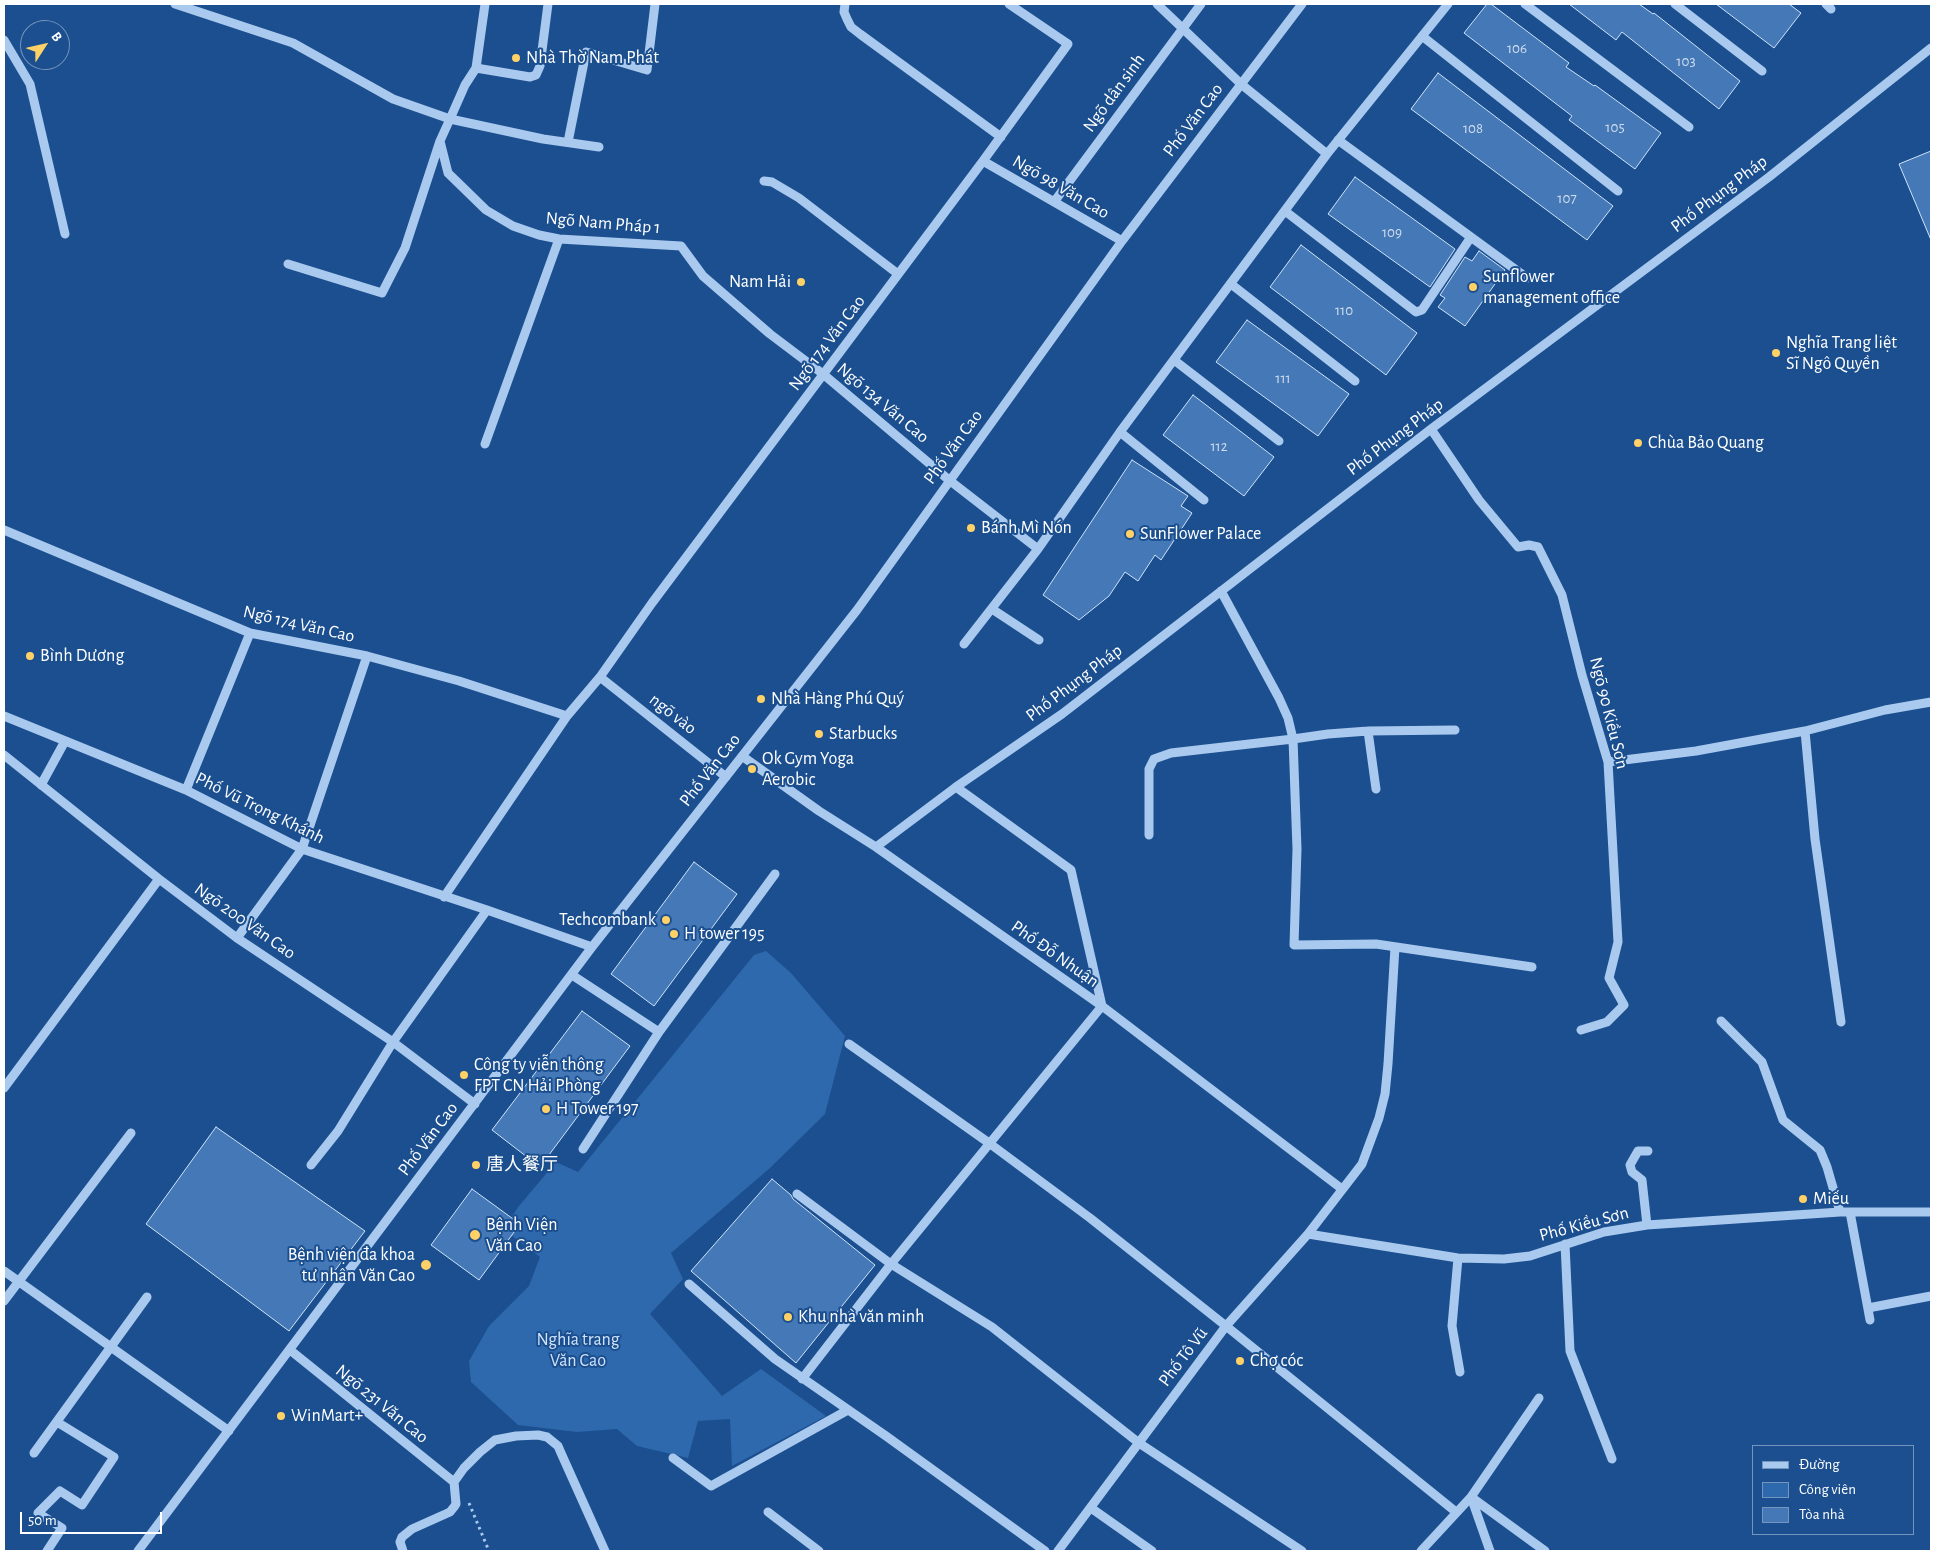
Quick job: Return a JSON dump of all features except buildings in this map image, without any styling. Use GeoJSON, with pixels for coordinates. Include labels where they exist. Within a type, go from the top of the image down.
{"type":"FeatureCollection","features":[{"type":"Feature","properties":{"kind":"street"},"geometry":{"type":"LineString","coordinates":[[175,4],[293,43],[393,100],[450,118],[599,147]]}},
{"type":"Feature","properties":{"kind":"street"},"geometry":{"type":"LineString","coordinates":[[288,264],[382,293],[405,248],[440,141],[465,85],[476,68],[485,4]]}},
{"type":"Feature","properties":{"kind":"street"},"geometry":{"type":"LineString","coordinates":[[476,68],[530,77],[536,75],[540,66],[548,4]]}},
{"type":"Feature","properties":{"kind":"street"},"geometry":{"type":"LineString","coordinates":[[568,142],[586,52],[647,70],[655,4]]}},
{"type":"Feature","properties":{"kind":"street"},"geometry":{"type":"LineString","coordinates":[[845,4],[844,12],[851,27],[1001,137]]}},
{"type":"Feature","properties":{"kind":"street","name":"Ngõ 174 Văn Cao"},"geometry":{"type":"LineString","coordinates":[[444,897],[567,716],[600,677],[652,603],[1001,137],[1068,44],[1009,4]]}},
{"type":"Feature","properties":{"kind":"street"},"geometry":{"type":"LineString","coordinates":[[1157,4],[1242,84],[1327,154]]}},
{"type":"Feature","properties":{"kind":"street","name":"Ngõ dân sinh"},"geometry":{"type":"LineString","coordinates":[[1054,202],[1201,4]]}},
{"type":"Feature","properties":{"kind":"street","name":"Phố Văn Cao"},"geometry":{"type":"LineString","coordinates":[[138,1551],[592,947],[856,610],[1122,241],[1302,4]]}},
{"type":"Feature","properties":{"kind":"street"},"geometry":{"type":"LineString","coordinates":[[964,644],[1038,549],[1120,432],[1327,154],[1448,4]]}},
{"type":"Feature","properties":{"kind":"street"},"geometry":{"type":"LineString","coordinates":[[1525,4],[1689,127]]}},
{"type":"Feature","properties":{"kind":"street"},"geometry":{"type":"LineString","coordinates":[[1675,4],[1762,71]]}},
{"type":"Feature","properties":{"kind":"street"},"geometry":{"type":"LineString","coordinates":[[1422,36],[1618,191]]}},
{"type":"Feature","properties":{"kind":"street"},"geometry":{"type":"LineString","coordinates":[[4,40],[30,84],[65,234]]}},
{"type":"Feature","properties":{"kind":"street","name":"Phố Phụng Pháp"},"geometry":{"type":"LineString","coordinates":[[876,847],[956,787],[1062,714],[1431,429],[1769,177],[1931,48]]}},
{"type":"Feature","properties":{"kind":"street"},"geometry":{"type":"LineString","coordinates":[[1338,140],[1527,278]]}},
{"type":"Feature","properties":{"kind":"street","name":"Ngõ Nam Pháp 1"},"geometry":{"type":"LineString","coordinates":[[440,141],[448,173],[486,210],[513,226],[539,235],[559,239],[681,246],[702,276]]}},
{"type":"Feature","properties":{"kind":"street","name":"Ngõ 98 Văn Cao"},"geometry":{"type":"LineString","coordinates":[[983,161],[1122,241]]}},
{"type":"Feature","properties":{"kind":"street"},"geometry":{"type":"LineString","coordinates":[[764,181],[772,182],[799,198],[898,274]]}},
{"type":"Feature","properties":{"kind":"street"},"geometry":{"type":"LineString","coordinates":[[1285,210],[1416,312],[1422,310],[1472,237]]}},
{"type":"Feature","properties":{"kind":"street"},"geometry":{"type":"LineString","coordinates":[[486,444],[559,239]]}},
{"type":"Feature","properties":{"kind":"street","name":"Ngõ 134 Văn Cao"},"geometry":{"type":"LineString","coordinates":[[702,276],[949,480],[1038,549]]}},
{"type":"Feature","properties":{"kind":"street"},"geometry":{"type":"LineString","coordinates":[[1231,284],[1355,381]]}},
{"type":"Feature","properties":{"kind":"street"},"geometry":{"type":"LineString","coordinates":[[1174,360],[1279,441]]}},
{"type":"Feature","properties":{"kind":"street","name":"Ngõ 90 Kiều Sơn"},"geometry":{"type":"LineString","coordinates":[[1431,429],[1479,500],[1518,547],[1529,545],[1538,547],[1562,596],[1582,675],[1608,762],[1618,942],[1609,978],[1624,1005],[1607,1022],[1582,1030]]}},
{"type":"Feature","properties":{"kind":"street"},"geometry":{"type":"LineString","coordinates":[[1120,432],[1204,500]]}},
{"type":"Feature","properties":{"kind":"street","name":"Ngõ 174 Văn Cao"},"geometry":{"type":"LineString","coordinates":[[4,530],[250,632],[367,656],[459,681],[567,716]]}},
{"type":"Feature","properties":{"kind":"street"},"geometry":{"type":"LineString","coordinates":[[1221,591],[1279,698],[1288,718],[1293,739],[1297,849],[1294,945],[1376,944],[1532,967]]}},
{"type":"Feature","properties":{"kind":"street"},"geometry":{"type":"LineString","coordinates":[[992,609],[1039,640]]}},
{"type":"Feature","properties":{"kind":"street"},"geometry":{"type":"LineString","coordinates":[[186,790],[250,632]]}},
{"type":"Feature","properties":{"kind":"street"},"geometry":{"type":"LineString","coordinates":[[237,938],[302,849],[367,656]]}},
{"type":"Feature","properties":{"kind":"street","name":"ngõ vào"},"geometry":{"type":"LineString","coordinates":[[600,677],[726,777]]}},
{"type":"Feature","properties":{"kind":"street"},"geometry":{"type":"LineString","coordinates":[[1608,762],[1696,751],[1805,731],[1885,710],[1931,702]]}},
{"type":"Feature","properties":{"kind":"street","name":"Phố Vũ Trọng Khánh"},"geometry":{"type":"LineString","coordinates":[[4,716],[186,790],[302,849],[592,947]]}},
{"type":"Feature","properties":{"kind":"street"},"geometry":{"type":"LineString","coordinates":[[1149,835],[1149,769],[1154,759],[1171,753],[1328,734],[1428,729],[1455,730]]}},
{"type":"Feature","properties":{"kind":"street"},"geometry":{"type":"LineString","coordinates":[[1368,731],[1376,789]]}},
{"type":"Feature","properties":{"kind":"street"},"geometry":{"type":"LineString","coordinates":[[1805,731],[1815,839],[1841,1022]]}},
{"type":"Feature","properties":{"kind":"street"},"geometry":{"type":"LineString","coordinates":[[41,785],[65,741]]}},
{"type":"Feature","properties":{"kind":"street","name":"Ngõ 200 Văn Cao"},"geometry":{"type":"LineString","coordinates":[[4,755],[159,879],[237,938],[393,1042],[474,1104]]}},
{"type":"Feature","properties":{"kind":"street","name":"Phố Đỗ Nhuận"},"geometry":{"type":"LineString","coordinates":[[742,756],[819,811],[876,847],[1102,1006],[1342,1188]]}},
{"type":"Feature","properties":{"kind":"street"},"geometry":{"type":"LineString","coordinates":[[802,1379],[891,1264],[1102,1006],[1071,870],[956,787]]}},
{"type":"Feature","properties":{"kind":"street"},"geometry":{"type":"LineString","coordinates":[[583,1149],[659,1032],[775,874]]}},
{"type":"Feature","properties":{"kind":"street"},"geometry":{"type":"LineString","coordinates":[[4,1088],[159,879]]}},
{"type":"Feature","properties":{"kind":"street"},"geometry":{"type":"LineString","coordinates":[[311,1165],[338,1131],[393,1042],[487,910]]}},
{"type":"Feature","properties":{"kind":"street","name":"Phố Tô Vũ"},"geometry":{"type":"LineString","coordinates":[[1058,1551],[1226,1326],[1308,1234],[1362,1164],[1381,1110],[1388,1064],[1395,948]]}},
{"type":"Feature","properties":{"kind":"street"},"geometry":{"type":"LineString","coordinates":[[572,974],[659,1032]]}},
{"type":"Feature","properties":{"kind":"street"},"geometry":{"type":"LineString","coordinates":[[1720,1021],[1762,1062],[1783,1120],[1820,1150],[1840,1212]]}},
{"type":"Feature","properties":{"kind":"street"},"geometry":{"type":"LineString","coordinates":[[849,1044],[1090,1218],[1456,1512]]}},
{"type":"Feature","properties":{"kind":"street"},"geometry":{"type":"LineString","coordinates":[[4,1301],[131,1133]]}},
{"type":"Feature","properties":{"kind":"street"},"geometry":{"type":"LineString","coordinates":[[1647,1224],[1642,1180],[1632,1172],[1630,1165],[1638,1150],[1648,1151]]}},
{"type":"Feature","properties":{"kind":"street"},"geometry":{"type":"LineString","coordinates":[[797,1194],[891,1264],[992,1327],[1139,1442],[1302,1551]]}},
{"type":"Feature","properties":{"kind":"street","name":"Phố Kiều Sơn"},"geometry":{"type":"LineString","coordinates":[[1308,1234],[1458,1258],[1504,1259],[1530,1256],[1604,1232],[1647,1224],[1840,1212],[1931,1212]]}},
{"type":"Feature","properties":{"kind":"street"},"geometry":{"type":"LineString","coordinates":[[1850,1212],[1870,1320]]}},
{"type":"Feature","properties":{"kind":"street"},"geometry":{"type":"LineString","coordinates":[[1565,1244],[1570,1351],[1612,1459]]}},
{"type":"Feature","properties":{"kind":"street"},"geometry":{"type":"LineString","coordinates":[[1458,1258],[1452,1326],[1460,1372]]}},
{"type":"Feature","properties":{"kind":"street"},"geometry":{"type":"LineString","coordinates":[[4,1270],[229,1430]]}},
{"type":"Feature","properties":{"kind":"street"},"geometry":{"type":"LineString","coordinates":[[689,1284],[752,1341],[802,1379],[1045,1551]]}},
{"type":"Feature","properties":{"kind":"street"},"geometry":{"type":"LineString","coordinates":[[34,1453],[147,1296]]}},
{"type":"Feature","properties":{"kind":"street"},"geometry":{"type":"LineString","coordinates":[[1868,1308],[1931,1296]]}},
{"type":"Feature","properties":{"kind":"street","name":"Ngõ 231 Văn Cao"},"geometry":{"type":"LineString","coordinates":[[290,1350],[454,1482]]}},
{"type":"Feature","properties":{"kind":"street"},"geometry":{"type":"LineString","coordinates":[[1421,1551],[1471,1497],[1539,1398]]}},
{"type":"Feature","properties":{"kind":"street"},"geometry":{"type":"LineString","coordinates":[[673,1458],[711,1486],[848,1410]]}},
{"type":"Feature","properties":{"kind":"street"},"geometry":{"type":"LineString","coordinates":[[46,1551],[62,1528],[38,1513],[60,1491],[82,1505],[114,1457],[57,1422]]}},
{"type":"Feature","properties":{"kind":"street"},"geometry":{"type":"LineString","coordinates":[[403,1551],[400,1542],[402,1537],[412,1529],[450,1512],[454,1507],[456,1504],[454,1482],[464,1468],[480,1452],[495,1440],[507,1436],[538,1435],[547,1437],[561,1453],[605,1551]]}},
{"type":"Feature","properties":{"kind":"street"},"geometry":{"type":"LineString","coordinates":[[1471,1497],[1490,1551]]}},
{"type":"Feature","properties":{"kind":"street"},"geometry":{"type":"LineString","coordinates":[[1471,1497],[1545,1551]]}},
{"type":"Feature","properties":{"kind":"street"},"geometry":{"type":"LineString","coordinates":[[1091,1508],[1152,1551]]}},
{"type":"Feature","properties":{"kind":"street"},"geometry":{"type":"LineString","coordinates":[[768,1512],[819,1551]]}},
{"type":"Feature","properties":{"kind":"path"},"geometry":{"type":"LineString","coordinates":[[454,1482],[471,1506],[489,1551]]}},
{"type":"Feature","properties":{"kind":"green space","name":"Nghĩa trang Văn Cao"},"geometry":{"type":"Polygon","coordinates":[[[766,951],[791,973],[845,1036],[825,1114],[770,1168],[671,1253],[683,1279],[650,1314],[722,1396],[761,1369],[826,1416],[732,1466],[730,1419],[698,1421],[688,1458],[637,1446],[617,1429],[577,1432],[518,1425],[471,1382],[469,1361],[489,1326],[529,1286],[540,1257],[503,1229],[519,1206],[556,1162],[578,1172],[754,955],[766,951]]]}},
{"type":"Feature","properties":{"kind":"place","name":"Nhà Thờ Nam Phát"},"geometry":{"type":"Point","coordinates":[516,58]}},
{"type":"Feature","properties":{"kind":"place","name":"Nam Hải"},"geometry":{"type":"Point","coordinates":[801,282]}},
{"type":"Feature","properties":{"kind":"place","name":"Sunflower management office"},"geometry":{"type":"Point","coordinates":[1473,287]}},
{"type":"Feature","properties":{"kind":"place","name":"Nghĩa Trang liệt Sĩ Ngô Quyền"},"geometry":{"type":"Point","coordinates":[1776,353]}},
{"type":"Feature","properties":{"kind":"place","name":"Chùa Bảo Quang"},"geometry":{"type":"Point","coordinates":[1638,443]}},
{"type":"Feature","properties":{"kind":"place","name":"Bánh Mì Nón"},"geometry":{"type":"Point","coordinates":[971,528]}},
{"type":"Feature","properties":{"kind":"place","name":"SunFlower Palace"},"geometry":{"type":"Point","coordinates":[1130,534]}},
{"type":"Feature","properties":{"kind":"place","name":"Bình Dương"},"geometry":{"type":"Point","coordinates":[30,656]}},
{"type":"Feature","properties":{"kind":"place","name":"Nhà Hàng Phú Quý"},"geometry":{"type":"Point","coordinates":[761,699]}},
{"type":"Feature","properties":{"kind":"place","name":"Starbucks"},"geometry":{"type":"Point","coordinates":[819,734]}},
{"type":"Feature","properties":{"kind":"place","name":"Ok Gym Yoga Aerobic"},"geometry":{"type":"Point","coordinates":[752,769]}},
{"type":"Feature","properties":{"kind":"place","name":"Techcombank"},"geometry":{"type":"Point","coordinates":[666,920]}},
{"type":"Feature","properties":{"kind":"place","name":"H tower 195"},"geometry":{"type":"Point","coordinates":[674,934]}},
{"type":"Feature","properties":{"kind":"place","name":"Công ty viễn thông FPT CN Hải Phòng"},"geometry":{"type":"Point","coordinates":[464,1075]}},
{"type":"Feature","properties":{"kind":"place","name":"H Tower 197"},"geometry":{"type":"Point","coordinates":[546,1109]}},
{"type":"Feature","properties":{"kind":"place","name":"唐人餐厅"},"geometry":{"type":"Point","coordinates":[476,1165]}},
{"type":"Feature","properties":{"kind":"place","name":"Miếu"},"geometry":{"type":"Point","coordinates":[1803,1199]}},
{"type":"Feature","properties":{"kind":"place","name":"Bệnh Viện Văn Cao"},"geometry":{"type":"Point","coordinates":[475,1235]}},
{"type":"Feature","properties":{"kind":"place","name":"Bệnh viện đa khoa tư nhân Văn Cao"},"geometry":{"type":"Point","coordinates":[426,1265]}},
{"type":"Feature","properties":{"kind":"place","name":"Khu nhà văn minh"},"geometry":{"type":"Point","coordinates":[788,1317]}},
{"type":"Feature","properties":{"kind":"place","name":"Chợ cóc"},"geometry":{"type":"Point","coordinates":[1240,1361]}},
{"type":"Feature","properties":{"kind":"place","name":"WinMart+"},"geometry":{"type":"Point","coordinates":[281,1416]}}]}
